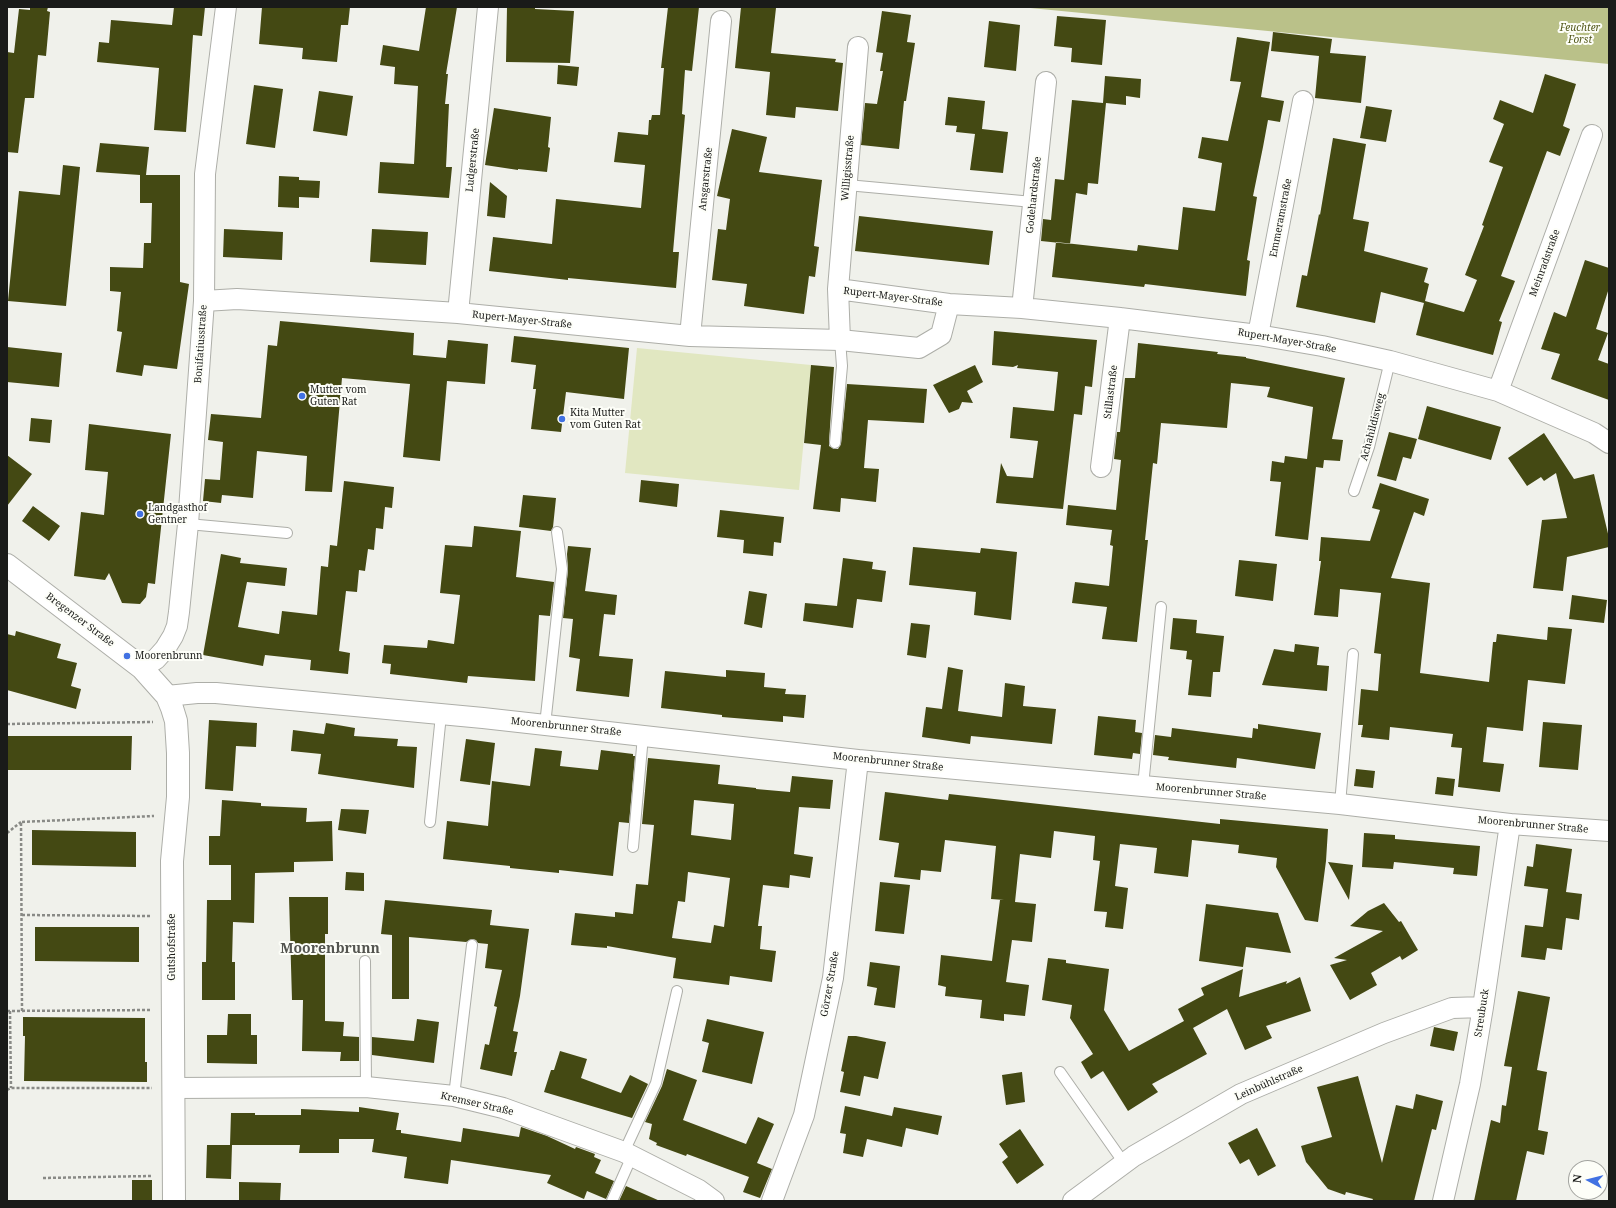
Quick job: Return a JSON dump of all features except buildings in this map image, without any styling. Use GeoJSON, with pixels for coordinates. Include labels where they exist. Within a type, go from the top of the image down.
{"type":"FeatureCollection","features":[{"type":"Feature","properties":{"kind":"street","name":"Bonifatiusstraße"},"geometry":{"type":"LineString","coordinates":[[142,668],[156,659],[165,649],[177,626],[188,524],[204,302],[205,174],[226,7]]}},
{"type":"Feature","properties":{"kind":"street","name":"Ludgerstraße"},"geometry":{"type":"LineString","coordinates":[[458,314],[488,7]]}},
{"type":"Feature","properties":{"kind":"street","name":"Ansgarstraße"},"geometry":{"type":"LineString","coordinates":[[690,336],[721,21]]}},
{"type":"Feature","properties":{"kind":"street","name":"Willigisstraße"},"geometry":{"type":"LineString","coordinates":[[838,289],[858,47]]}},
{"type":"Feature","properties":{"kind":"street","name":"Godehardstraße"},"geometry":{"type":"LineString","coordinates":[[1022,308],[1046,82]]}},
{"type":"Feature","properties":{"kind":"street","name":"Emmeramstraße"},"geometry":{"type":"LineString","coordinates":[[1258,334],[1303,101]]}},
{"type":"Feature","properties":{"kind":"street","name":"Meinradstraße"},"geometry":{"type":"LineString","coordinates":[[1498,391],[1592,135]]}},
{"type":"Feature","properties":{"kind":"street","name":"Rupert-Mayer-Straße"},"geometry":{"type":"LineString","coordinates":[[840,340],[838,289],[949,304],[1022,308],[1258,334],[1322,346],[1390,362],[1498,391],[1594,433],[1609,443]]}},
{"type":"Feature","properties":{"kind":"street","name":"Rupert-Mayer-Straße"},"geometry":{"type":"LineString","coordinates":[[204,302],[237,298],[458,314],[690,336],[840,340],[919,348],[940,335],[949,304]]}},
{"type":"Feature","properties":{"kind":"street","name":"Stillastraße"},"geometry":{"type":"LineString","coordinates":[[1101,467],[1120,318]]}},
{"type":"Feature","properties":{"kind":"street","name":"Bregenzer Straße"},"geometry":{"type":"LineString","coordinates":[[7,565],[142,668],[167,696]]}},
{"type":"Feature","properties":{"kind":"street","name":"Moorenbrunner Straße"},"geometry":{"type":"LineString","coordinates":[[167,696],[197,693],[216,694],[441,715],[545,725],[858,760],[1340,804],[1510,824],[1609,831]]}},
{"type":"Feature","properties":{"kind":"street","name":"Gutshofstraße"},"geometry":{"type":"LineString","coordinates":[[167,696],[176,721],[178,760],[177,815],[172,862],[174,1201]]}},
{"type":"Feature","properties":{"kind":"street","name":"Görzer Straße"},"geometry":{"type":"LineString","coordinates":[[772,1201],[804,1116],[833,978],[858,760]]}},
{"type":"Feature","properties":{"kind":"street","name":"Streubuck"},"geometry":{"type":"LineString","coordinates":[[1443,1201],[1470,1084],[1484,1007],[1510,824]]}},
{"type":"Feature","properties":{"kind":"street","name":"Leinbühlstraße"},"geometry":{"type":"LineString","coordinates":[[1073,1201],[1134,1156],[1241,1094],[1384,1033],[1452,1008],[1484,1007]]}},
{"type":"Feature","properties":{"kind":"street","name":"Kremser Straße"},"geometry":{"type":"LineString","coordinates":[[173,1088],[366,1087],[454,1096],[503,1108],[628,1154],[699,1190],[714,1201]]}},
{"type":"Feature","properties":{"kind":"lane"},"geometry":{"type":"LineString","coordinates":[[847,185],[1034,202]]}},
{"type":"Feature","properties":{"kind":"lane"},"geometry":{"type":"LineString","coordinates":[[835,443],[842,366],[840,340]]}},
{"type":"Feature","properties":{"kind":"lane","name":"Achahildisweg"},"geometry":{"type":"LineString","coordinates":[[1354,491],[1369,447],[1390,362]]}},
{"type":"Feature","properties":{"kind":"lane"},"geometry":{"type":"LineString","coordinates":[[188,524],[287,533]]}},
{"type":"Feature","properties":{"kind":"lane"},"geometry":{"type":"LineString","coordinates":[[545,725],[562,569],[557,532]]}},
{"type":"Feature","properties":{"kind":"lane"},"geometry":{"type":"LineString","coordinates":[[1143,786],[1161,607]]}},
{"type":"Feature","properties":{"kind":"lane"},"geometry":{"type":"LineString","coordinates":[[1340,804],[1352,654]]}},
{"type":"Feature","properties":{"kind":"lane"},"geometry":{"type":"LineString","coordinates":[[430,822],[441,715]]}},
{"type":"Feature","properties":{"kind":"lane"},"geometry":{"type":"LineString","coordinates":[[634,847],[643,736]]}},
{"type":"Feature","properties":{"kind":"lane"},"geometry":{"type":"LineString","coordinates":[[454,1096],[472,945]]}},
{"type":"Feature","properties":{"kind":"lane"},"geometry":{"type":"LineString","coordinates":[[365,961],[366,1087]]}},
{"type":"Feature","properties":{"kind":"lane"},"geometry":{"type":"LineString","coordinates":[[612,1201],[628,1154],[656,1084],[677,991]]}},
{"type":"Feature","properties":{"kind":"lane"},"geometry":{"type":"LineString","coordinates":[[1060,1072],[1124,1163]]}},
{"type":"Feature","properties":{"kind":"path"},"geometry":{"type":"LineString","coordinates":[[7,724],[176,721]]}},
{"type":"Feature","properties":{"kind":"path"},"geometry":{"type":"LineString","coordinates":[[7,833],[21,822],[177,815]]}},
{"type":"Feature","properties":{"kind":"path"},"geometry":{"type":"LineString","coordinates":[[21,822],[22,1011]]}},
{"type":"Feature","properties":{"kind":"path"},"geometry":{"type":"LineString","coordinates":[[22,915],[172,916]]}},
{"type":"Feature","properties":{"kind":"path"},"geometry":{"type":"LineString","coordinates":[[11,1088],[8,1011],[173,1009]]}},
{"type":"Feature","properties":{"kind":"path"},"geometry":{"type":"LineString","coordinates":[[7,1090],[11,1088],[173,1088]]}},
{"type":"Feature","properties":{"kind":"path"},"geometry":{"type":"LineString","coordinates":[[42,1178],[174,1176]]}},
{"type":"Feature","properties":{"kind":"green space","name":"Feuchter Forst"},"geometry":{"type":"Polygon","coordinates":[[[1020,7],[1609,7],[1609,64],[1020,7]]]}},
{"type":"Feature","properties":{"kind":"green space"},"geometry":{"type":"Polygon","coordinates":[[[637,348],[811,365],[799,490],[625,473],[637,348]]]}},
{"type":"Feature","properties":{"kind":"place","name":"Mutter vom Guten Rat"},"geometry":{"type":"Point","coordinates":[302,396]}},
{"type":"Feature","properties":{"kind":"place","name":"Kita Mutter vom Guten Rat"},"geometry":{"type":"Point","coordinates":[562,419]}},
{"type":"Feature","properties":{"kind":"place","name":"Landgasthof Gentner"},"geometry":{"type":"Point","coordinates":[140,514]}},
{"type":"Feature","properties":{"kind":"place","name":"Moorenbrunn"},"geometry":{"type":"Point","coordinates":[127,656]}},
{"type":"Feature","properties":{"kind":"district","name":"Moorenbrunn"},"geometry":{"type":"Point","coordinates":[330,949]}}]}
